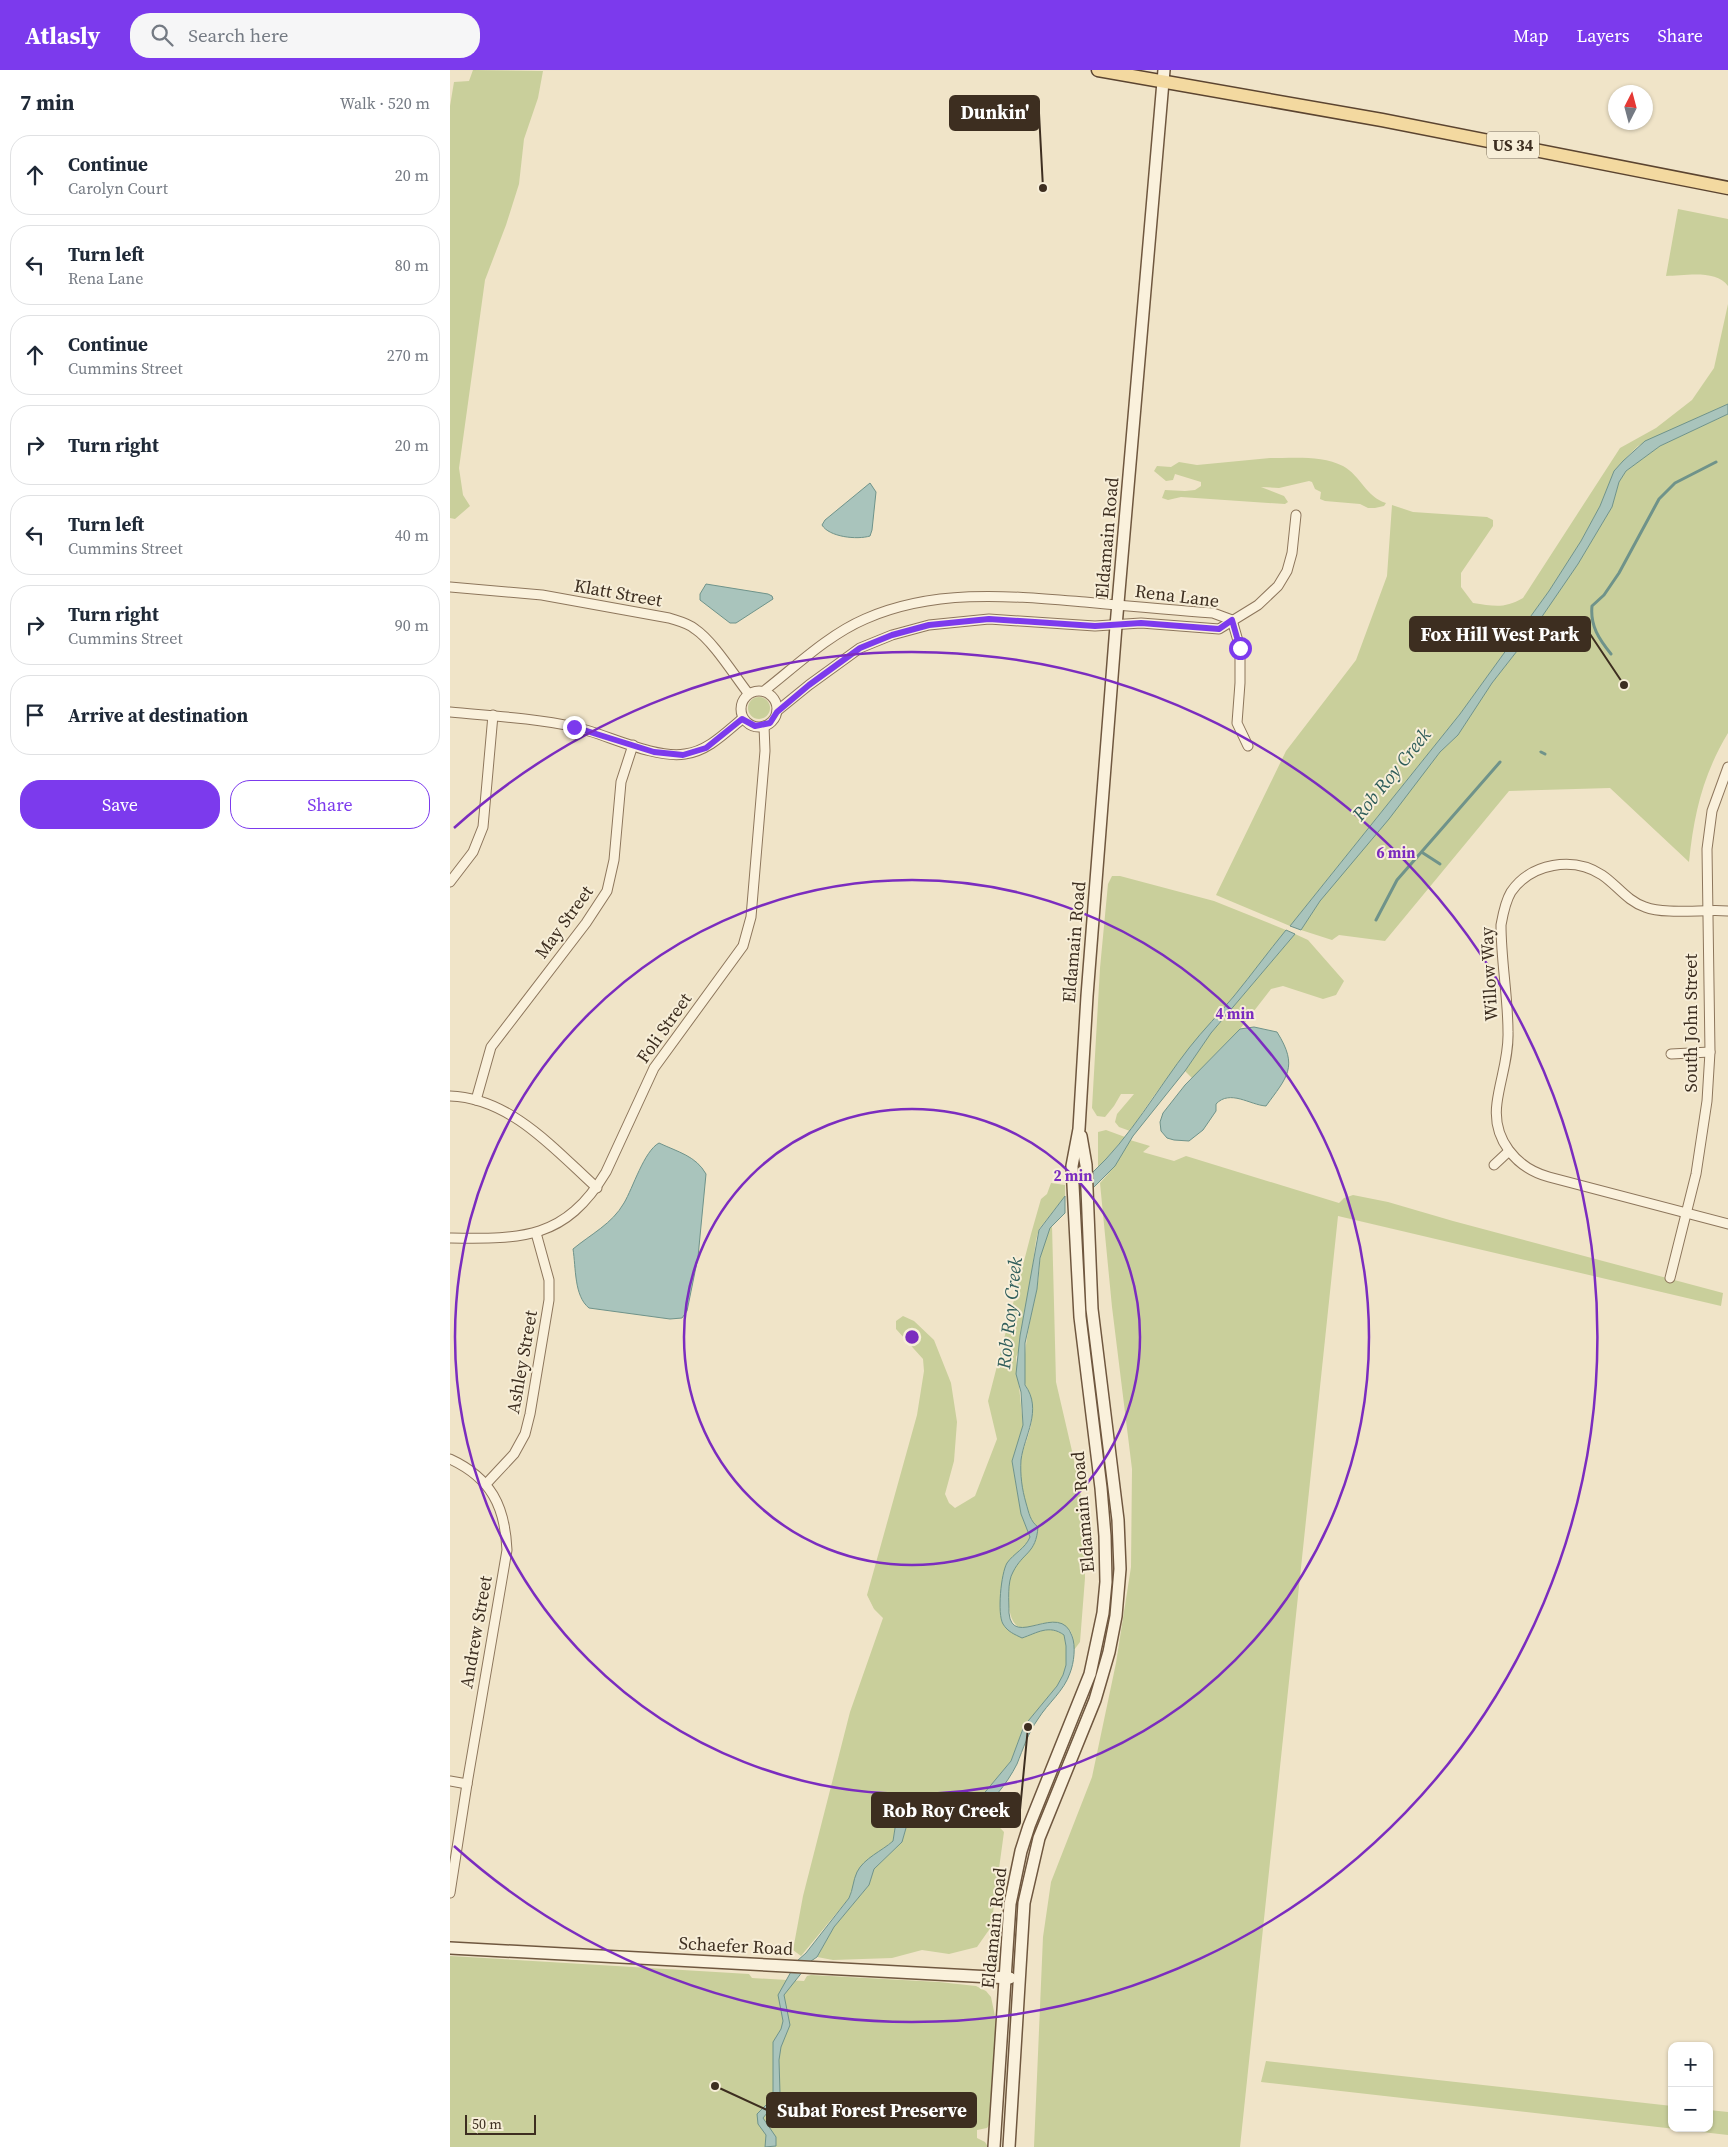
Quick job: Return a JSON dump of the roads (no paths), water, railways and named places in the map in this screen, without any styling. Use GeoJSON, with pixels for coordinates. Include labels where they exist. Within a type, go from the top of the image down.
{"type":"FeatureCollection","features":[{"type":"Feature","properties":{"kind":"main road","name":"US 34"},"geometry":{"type":"LineString","coordinates":[[1098,70],[1163,76],[1728,188]]}},
{"type":"Feature","properties":{"kind":"main road","name":"Eldamain Road"},"geometry":{"type":"LineString","coordinates":[[994,2147],[1010,1904],[1021,1851],[1038,1802],[1090,1674],[1104,1605],[1105,1536],[1085,1366],[1075,1252],[1072,1166],[1079,1129],[1087,996],[1116,626],[1163,76]]}},
{"type":"Feature","properties":{"kind":"main road","name":"Eldamain Road"},"geometry":{"type":"LineString","coordinates":[[1010,2141],[1024,1903],[1039,1838],[1095,1700],[1109,1652],[1116,1616],[1120,1569],[1118,1520],[1092,1309],[1086,1164],[1079,1129]]}},
{"type":"Feature","properties":{"kind":"main road","name":"Schaefer Road"},"geometry":{"type":"LineString","coordinates":[[450,1948],[1020,1978]]}},
{"type":"Feature","properties":{"kind":"street","name":"Rena Lane"},"geometry":{"type":"LineString","coordinates":[[777,712],[809,685],[860,648],[907,630],[947,622],[989,619],[1116,626],[1141,623],[1219,629],[1258,605],[1278,586],[1287,571],[1292,553],[1296,515]]}},
{"type":"Feature","properties":{"kind":"street","name":"Klatt Street"},"geometry":{"type":"LineString","coordinates":[[450,587],[542,595],[666,618],[683,623],[694,628],[705,637],[748,693]]}},
{"type":"Feature","properties":{"kind":"street","name":"Rena Lane"},"geometry":{"type":"LineString","coordinates":[[764,691],[840,632],[866,618],[931,600],[968,595],[1007,596],[1213,613],[1232,620]]}},
{"type":"Feature","properties":{"kind":"street"},"geometry":{"type":"LineString","coordinates":[[1232,620],[1240,648],[1237,723],[1248,746]]}},
{"type":"Feature","properties":{"kind":"street"},"geometry":{"type":"LineString","coordinates":[[756,690],[772,695],[777,704],[777,712],[774,719],[764,726],[755,726],[742,719],[741,703],[748,693],[756,690]]}},
{"type":"Feature","properties":{"kind":"street"},"geometry":{"type":"LineString","coordinates":[[450,712],[493,715],[574,727],[669,755],[696,752],[715,742],[742,719]]}},
{"type":"Feature","properties":{"kind":"street"},"geometry":{"type":"LineString","coordinates":[[450,882],[473,852],[483,827],[493,715]]}},
{"type":"Feature","properties":{"kind":"street","name":"Foli Street"},"geometry":{"type":"LineString","coordinates":[[450,1238],[500,1239],[536,1233],[569,1215],[597,1188],[654,1068],[743,946],[752,908],[765,751],[764,726]]}},
{"type":"Feature","properties":{"kind":"street","name":"May Street"},"geometry":{"type":"LineString","coordinates":[[476,1100],[491,1047],[586,923],[607,891],[614,860],[622,779],[633,744]]}},
{"type":"Feature","properties":{"kind":"street","name":"South John Street"},"geometry":{"type":"LineString","coordinates":[[1670,1278],[1700,1152],[1707,1101],[1710,1052],[1706,863],[1709,829],[1716,797],[1728,766]]}},
{"type":"Feature","properties":{"kind":"street","name":"Willow Way"},"geometry":{"type":"LineString","coordinates":[[1728,911],[1665,911],[1647,908],[1629,898],[1602,874],[1583,866],[1568,864],[1550,866],[1533,872],[1519,882],[1510,894],[1504,909],[1501,925],[1508,1034],[1506,1060],[1496,1110],[1499,1132],[1509,1151],[1522,1166],[1539,1174],[1728,1224]]}},
{"type":"Feature","properties":{"kind":"street"},"geometry":{"type":"LineString","coordinates":[[1671,1054],[1710,1052]]}},
{"type":"Feature","properties":{"kind":"street"},"geometry":{"type":"LineString","coordinates":[[450,1096],[476,1100],[498,1108],[516,1118],[533,1130],[597,1188]]}},
{"type":"Feature","properties":{"kind":"street"},"geometry":{"type":"LineString","coordinates":[[1494,1165],[1509,1151]]}},
{"type":"Feature","properties":{"kind":"street","name":"Ashley Street"},"geometry":{"type":"LineString","coordinates":[[486,1484],[514,1454],[525,1434],[530,1414],[549,1300],[547,1271],[536,1233]]}},
{"type":"Feature","properties":{"kind":"street","name":"Andrew Street"},"geometry":{"type":"LineString","coordinates":[[450,1459],[462,1465],[486,1484],[496,1497],[506,1531],[507,1550],[466,1784],[450,1893]]}},
{"type":"Feature","properties":{"kind":"street"},"geometry":{"type":"LineString","coordinates":[[450,1781],[466,1784]]}},
{"type":"Feature","properties":{"kind":"water"},"geometry":{"type":"Polygon","coordinates":[[[1728,404],[1728,414],[1660,446],[1626,471],[1619,482],[1612,507],[1578,564],[1528,637],[1492,683],[1458,735],[1440,752],[1389,819],[1320,901],[1301,930],[1290,926],[1460,714],[1549,591],[1581,541],[1600,506],[1614,471],[1645,441],[1728,404]]]}},
{"type":"Feature","properties":{"kind":"water"},"geometry":{"type":"Polygon","coordinates":[[[870,483],[876,492],[870,536],[858,538],[844,537],[831,532],[822,525],[825,520],[870,483]]]}},
{"type":"Feature","properties":{"kind":"water"},"geometry":{"type":"Polygon","coordinates":[[[706,584],[768,594],[773,599],[736,623],[730,623],[700,600],[700,594],[706,584]]]}},
{"type":"Feature","properties":{"kind":"water"},"geometry":{"type":"Polygon","coordinates":[[[1286,930],[1295,934],[1211,1033],[1185,1071],[1133,1136],[1115,1166],[1092,1189],[1092,1173],[1119,1144],[1189,1048],[1234,996],[1286,930]]]}},
{"type":"Feature","properties":{"kind":"water"},"geometry":{"type":"Polygon","coordinates":[[[1254,1027],[1277,1032],[1288,1054],[1289,1063],[1285,1079],[1266,1106],[1240,1099],[1227,1098],[1216,1104],[1216,1111],[1203,1130],[1189,1141],[1167,1138],[1161,1131],[1160,1122],[1163,1113],[1185,1085],[1240,1029],[1254,1027]]]}},
{"type":"Feature","properties":{"kind":"water"},"geometry":{"type":"Polygon","coordinates":[[[659,1143],[692,1159],[706,1174],[698,1257],[687,1311],[682,1318],[670,1319],[589,1308],[584,1303],[578,1289],[573,1249],[607,1223],[619,1210],[648,1154],[659,1143]]]}},
{"type":"Feature","properties":{"kind":"water"},"geometry":{"type":"Polygon","coordinates":[[[1065,1196],[1065,1213],[1050,1228],[1040,1258],[1037,1289],[1025,1343],[1025,1385],[1030,1394],[1032,1413],[1021,1460],[1021,1477],[1029,1513],[1033,1522],[1038,1527],[1035,1543],[1017,1565],[1011,1576],[1009,1613],[1012,1623],[1018,1627],[1058,1622],[1066,1626],[1072,1636],[1074,1645],[1071,1669],[1064,1686],[1034,1724],[1017,1764],[997,1794],[971,1818],[932,1812],[917,1816],[908,1821],[902,1842],[874,1869],[869,1885],[834,1927],[817,1957],[811,1961],[784,1995],[790,2025],[781,2047],[779,2060],[780,2093],[779,2098],[763,2118],[776,2137],[776,2146],[765,2147],[766,2135],[758,2124],[757,2114],[770,2101],[773,2094],[773,2042],[781,2029],[783,2021],[778,1995],[797,1961],[806,1953],[849,1898],[860,1867],[893,1841],[898,1809],[903,1801],[960,1807],[981,1797],[1011,1761],[1024,1726],[1057,1686],[1063,1675],[1066,1665],[1064,1635],[1048,1630],[1022,1638],[1009,1631],[1001,1619],[1000,1594],[1007,1563],[1025,1545],[1030,1537],[1021,1514],[1012,1461],[1023,1425],[1021,1392],[1016,1374],[1020,1336],[1039,1230],[1065,1196]]]}},
{"type":"Feature","properties":{"kind":"waterway"},"geometry":{"type":"LineString","coordinates":[[1611,654],[1596,632],[1592,620],[1592,606],[1604,595],[1619,573],[1659,499],[1675,483],[1716,462]]}},
{"type":"Feature","properties":{"kind":"waterway"},"geometry":{"type":"LineString","coordinates":[[1541,752],[1545,754]]}},
{"type":"Feature","properties":{"kind":"waterway"},"geometry":{"type":"LineString","coordinates":[[1376,920],[1397,880],[1500,762]]}},
{"type":"Feature","properties":{"kind":"waterway"},"geometry":{"type":"LineString","coordinates":[[1423,853],[1440,864]]}},
{"type":"Feature","properties":{"kind":"place","name":"Dunkin'"},"geometry":{"type":"Point","coordinates":[1043,188]}},
{"type":"Feature","properties":{"kind":"place","name":"Fox Hill West Park"},"geometry":{"type":"Point","coordinates":[1624,685]}},
{"type":"Feature","properties":{"kind":"place","name":"Rob Roy Creek"},"geometry":{"type":"Point","coordinates":[1028,1727]}},
{"type":"Feature","properties":{"kind":"place","name":"Subat Forest Preserve"},"geometry":{"type":"Point","coordinates":[715,2086]}}]}
